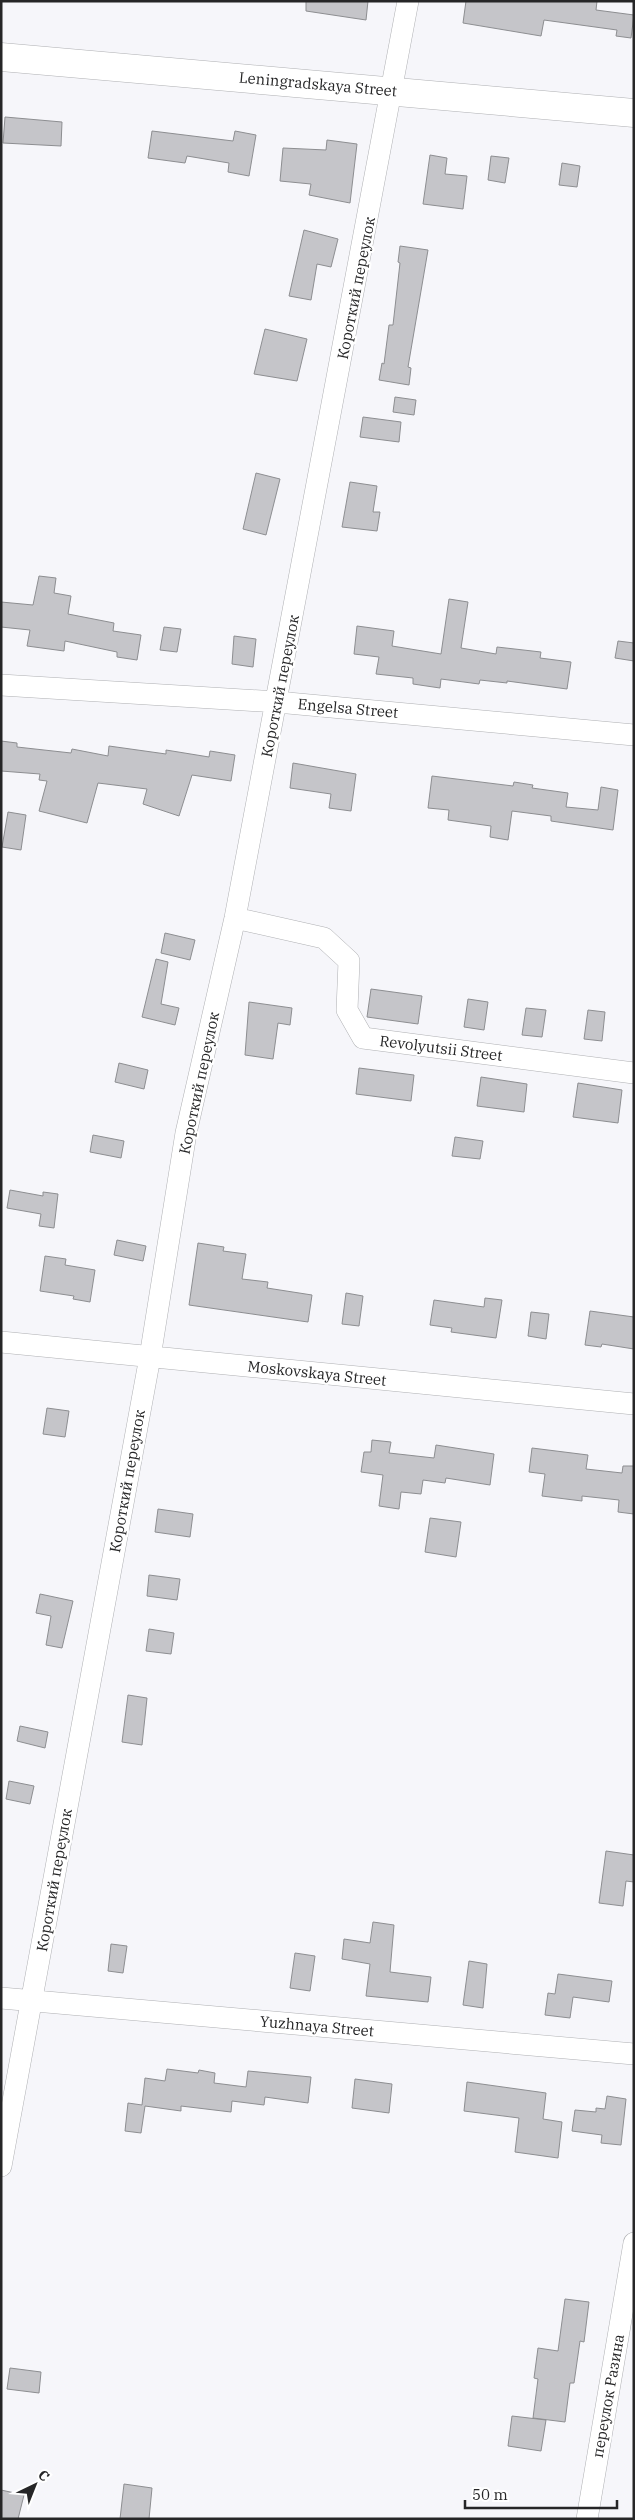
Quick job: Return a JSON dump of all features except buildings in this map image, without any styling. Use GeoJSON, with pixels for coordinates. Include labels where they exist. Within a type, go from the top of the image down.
{"type":"FeatureCollection","features":[{"type":"Feature","properties":{"kind":"street","name":"Короткий переулок"},"geometry":{"type":"LineString","coordinates":[[1,2166],[150,1357],[186,1133],[235,918],[393,91],[408,1]]}},
{"type":"Feature","properties":{"kind":"street","name":"Leningradskaya Street"},"geometry":{"type":"LineString","coordinates":[[1,56],[634,113]]}},
{"type":"Feature","properties":{"kind":"street","name":"Engelsa Street"},"geometry":{"type":"LineString","coordinates":[[1,686],[277,702],[634,735]]}},
{"type":"Feature","properties":{"kind":"street","name":"Revolyutsii Street"},"geometry":{"type":"LineString","coordinates":[[235,918],[324,938],[349,961],[347,1010],[363,1038],[634,1074]]}},
{"type":"Feature","properties":{"kind":"street","name":"Moskovskaya Street"},"geometry":{"type":"LineString","coordinates":[[1,1342],[634,1404]]}},
{"type":"Feature","properties":{"kind":"street","name":"Yuzhnaya Street"},"geometry":{"type":"LineString","coordinates":[[1,1998],[634,2054]]}},
{"type":"Feature","properties":{"kind":"street","name":"переулок Разина"},"geometry":{"type":"LineString","coordinates":[[587,2519],[634,2243]]}}]}
